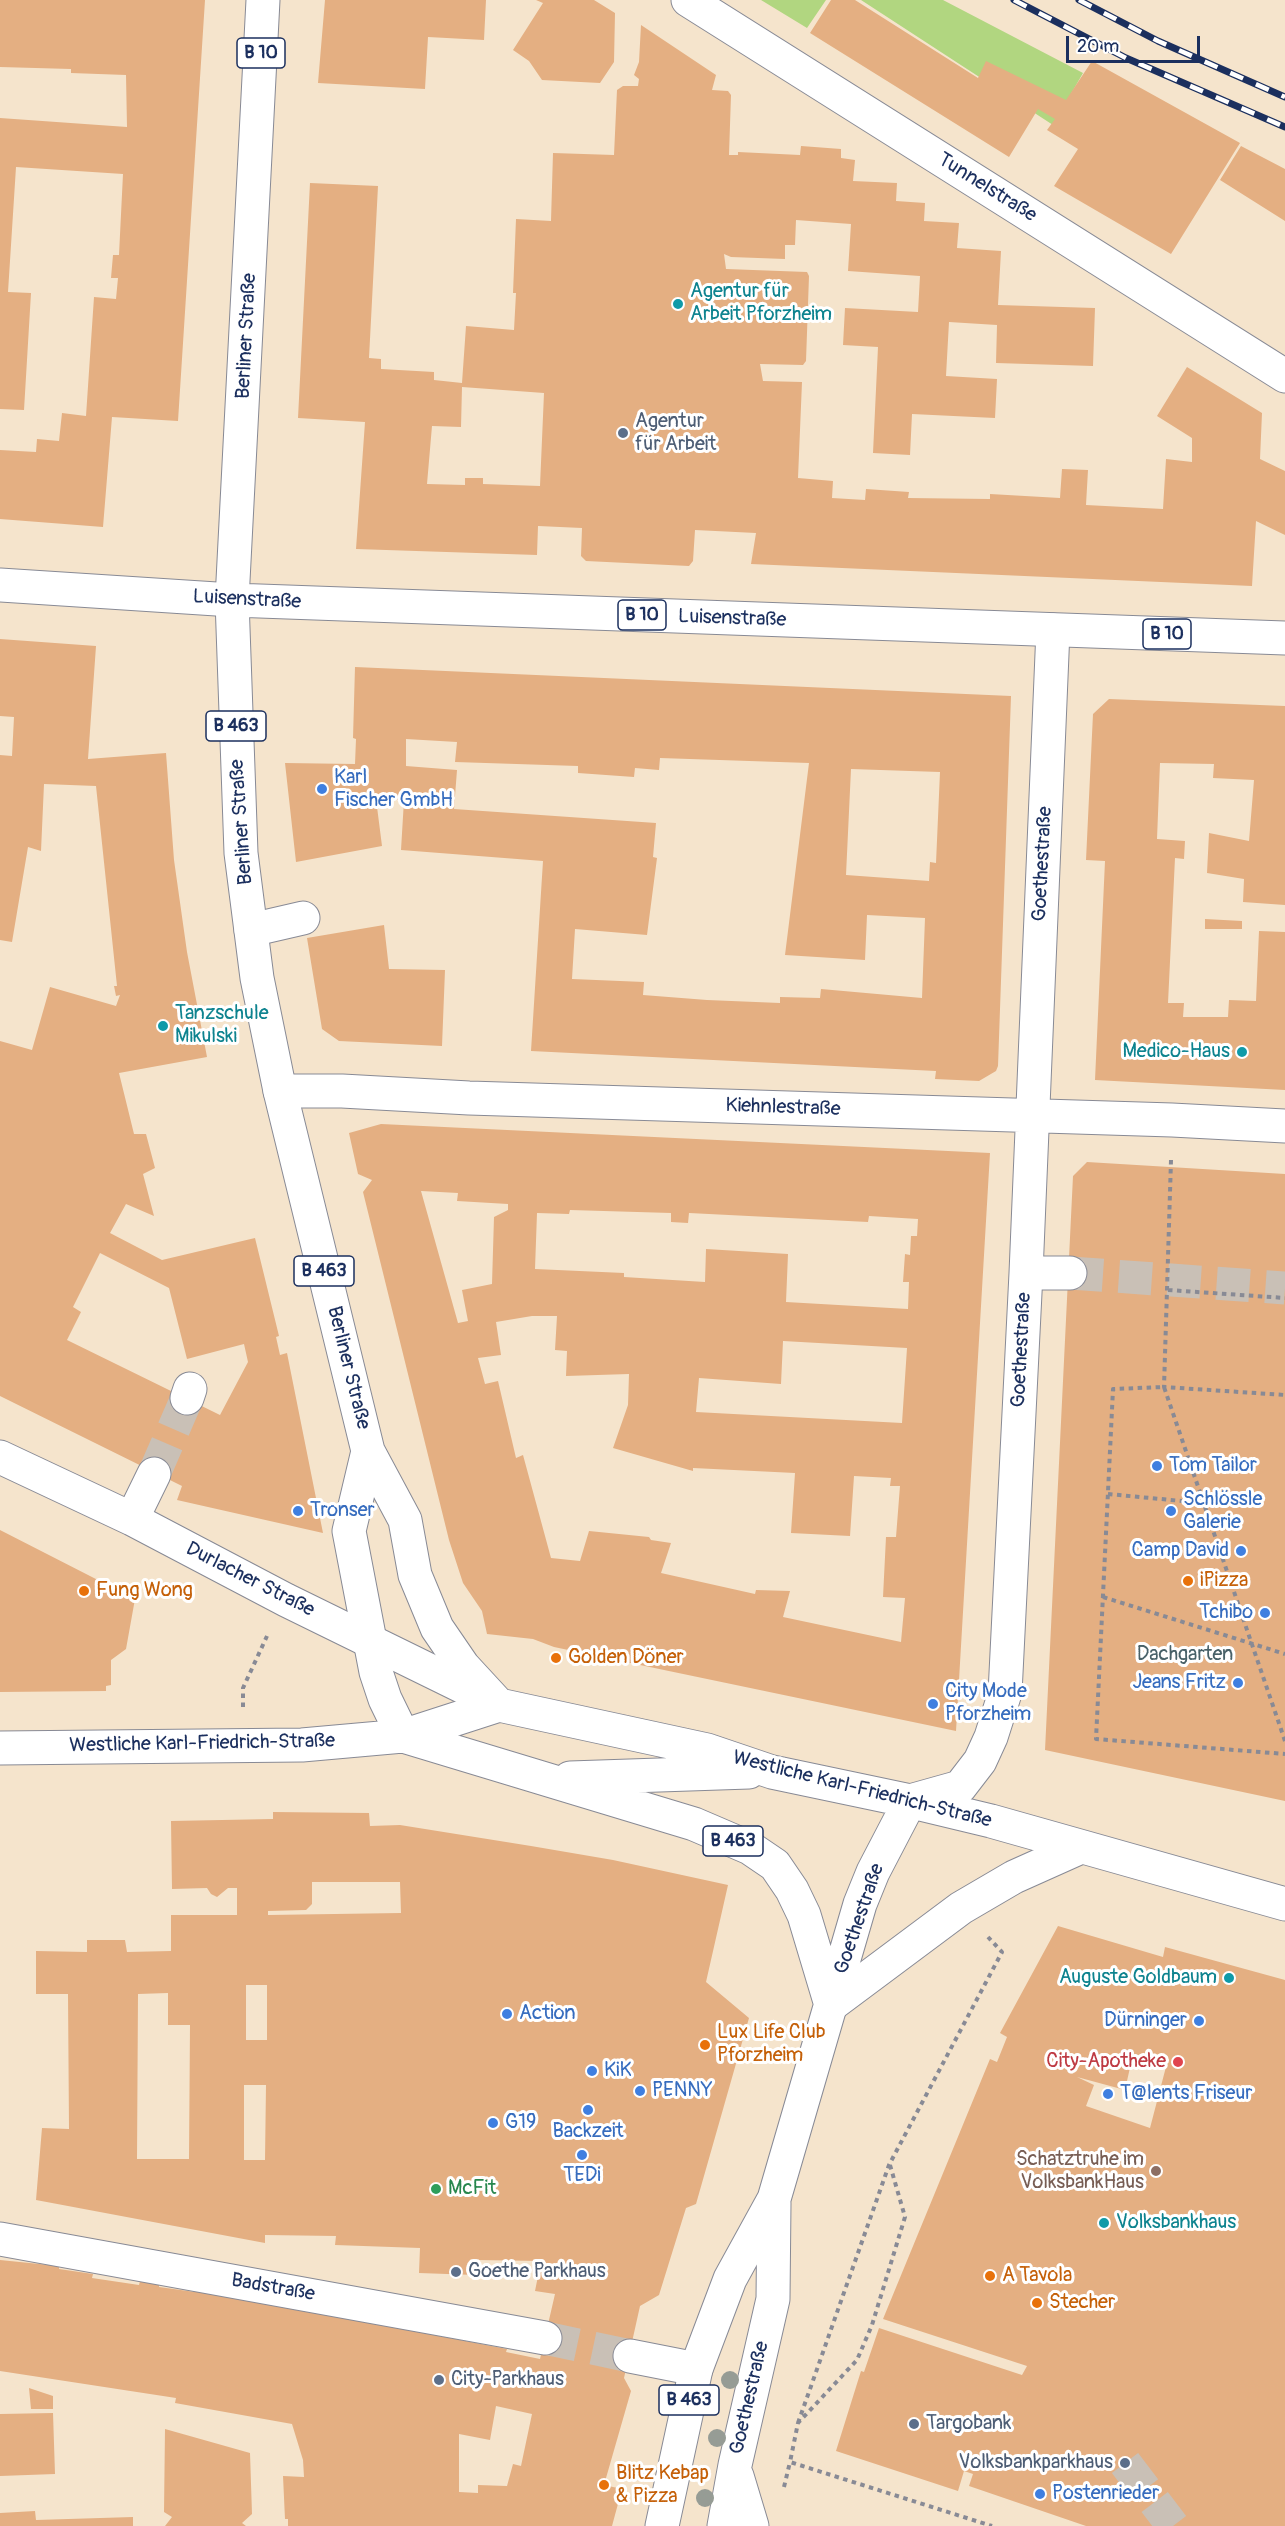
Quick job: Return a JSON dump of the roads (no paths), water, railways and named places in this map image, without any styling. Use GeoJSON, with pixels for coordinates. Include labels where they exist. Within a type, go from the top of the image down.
{"type":"FeatureCollection","features":[{"type":"Feature","properties":{"kind":"main road","name":"Berliner Straße"},"geometry":{"type":"LineString","coordinates":[[263,0],[232,600],[241,853],[251,930],[280,1091],[368,1451],[405,1520],[416,1575],[437,1628],[463,1666],[499,1704]]}},
{"type":"Feature","properties":{"kind":"main road","name":"Tunnelstraße"},"geometry":{"type":"LineString","coordinates":[[688,0],[1285,376]]}},
{"type":"Feature","properties":{"kind":"main road","name":"Luisenstraße"},"geometry":{"type":"LineString","coordinates":[[0,585],[232,600],[1053,630],[1284,636]]}},
{"type":"Feature","properties":{"kind":"main road","name":"Goethestraße"},"geometry":{"type":"LineString","coordinates":[[663,2526],[696,2369],[730,2279],[774,2199],[864,1893],[910,1801],[960,1787],[980,1761],[991,1737],[1005,1693],[1026,1273],[1053,630]]}},
{"type":"Feature","properties":{"kind":"main road"},"geometry":{"type":"LineString","coordinates":[[251,930],[303,918]]}},
{"type":"Feature","properties":{"kind":"main road","name":"Kiehnlestraße"},"geometry":{"type":"LineString","coordinates":[[280,1091],[342,1091],[469,1098],[1172,1120],[1285,1126]]}},
{"type":"Feature","properties":{"kind":"main road"},"geometry":{"type":"LineString","coordinates":[[1026,1273],[1070,1273]]}},
{"type":"Feature","properties":{"kind":"main road","name":"Berliner Straße"},"geometry":{"type":"LineString","coordinates":[[368,1451],[349,1531],[368,1640],[385,1699],[403,1736]]}},
{"type":"Feature","properties":{"kind":"main road","name":"Durlacher Straße"},"geometry":{"type":"LineString","coordinates":[[0,1457],[132,1519],[368,1640],[499,1704]]}},
{"type":"Feature","properties":{"kind":"main road"},"geometry":{"type":"LineString","coordinates":[[132,1519],[154,1474]]}},
{"type":"Feature","properties":{"kind":"main road","name":"Westliche Karl-Friedrich-Straße"},"geometry":{"type":"LineString","coordinates":[[0,1748],[266,1747],[403,1736],[499,1704],[707,1750],[772,1772],[910,1801],[991,1821],[1285,1904]]}},
{"type":"Feature","properties":{"kind":"main road","name":"Westliche Karl-Friedrich-Straße"},"geometry":{"type":"LineString","coordinates":[[403,1736],[543,1778]]}},
{"type":"Feature","properties":{"kind":"main road","name":"B 463"},"geometry":{"type":"LineString","coordinates":[[543,1778],[772,1772]]}},
{"type":"Feature","properties":{"kind":"main road","name":"B 463"},"geometry":{"type":"LineString","coordinates":[[543,1778],[694,1824],[750,1848],[775,1865],[792,1890],[804,1915],[831,2005]]}},
{"type":"Feature","properties":{"kind":"main road","name":"Goethestraße"},"geometry":{"type":"LineString","coordinates":[[831,2005],[961,1908],[1014,1877],[1081,1847]]}},
{"type":"Feature","properties":{"kind":"main road","name":"Goethestraße"},"geometry":{"type":"LineString","coordinates":[[724,2526],[735,2466],[773,2299],[774,2199]]}},
{"type":"Feature","properties":{"kind":"main road","name":"Badstraße"},"geometry":{"type":"LineString","coordinates":[[0,2239],[512,2330],[545,2338]]}},
{"type":"Feature","properties":{"kind":"main road"},"geometry":{"type":"LineString","coordinates":[[630,2356],[696,2369]]}},
{"type":"Feature","properties":{"kind":"main road"},"geometry":{"type":"LineString","coordinates":[[735,2466],[743,2502],[752,2526]]}},
{"type":"Feature","properties":{"kind":"tunnel"},"geometry":{"type":"LineString","coordinates":[[1070,1273],[1285,1288]]}},
{"type":"Feature","properties":{"kind":"tunnel"},"geometry":{"type":"LineString","coordinates":[[154,1474],[187,1398]]}},
{"type":"Feature","properties":{"kind":"tunnel"},"geometry":{"type":"LineString","coordinates":[[545,2338],[630,2356]]}},
{"type":"Feature","properties":{"kind":"tunnel"},"geometry":{"type":"LineString","coordinates":[[1125,2463],[1173,2526]]}},
{"type":"Feature","properties":{"kind":"railway"},"geometry":{"type":"LineString","coordinates":[[1014,0],[1126,58],[1285,127]]}},
{"type":"Feature","properties":{"kind":"railway"},"geometry":{"type":"LineString","coordinates":[[1079,0],[1158,41],[1285,97]]}},
{"type":"Feature","properties":{"kind":"place","name":"Agentur für Arbeit Pforzheim"},"geometry":{"type":"Point","coordinates":[678,304]}},
{"type":"Feature","properties":{"kind":"place","name":"Agentur für Arbeit"},"geometry":{"type":"Point","coordinates":[623,433]}},
{"type":"Feature","properties":{"kind":"place","name":"Karl Fischer GmbH"},"geometry":{"type":"Point","coordinates":[322,789]}},
{"type":"Feature","properties":{"kind":"place","name":"Tanzschule Mikulski"},"geometry":{"type":"Point","coordinates":[163,1026]}},
{"type":"Feature","properties":{"kind":"place","name":"Medico-Haus"},"geometry":{"type":"Point","coordinates":[1242,1052]}},
{"type":"Feature","properties":{"kind":"place","name":"Tom Tailor"},"geometry":{"type":"Point","coordinates":[1157,1466]}},
{"type":"Feature","properties":{"kind":"place","name":"Tronser"},"geometry":{"type":"Point","coordinates":[298,1511]}},
{"type":"Feature","properties":{"kind":"place","name":"Schlössle Galerie"},"geometry":{"type":"Point","coordinates":[1171,1511]}},
{"type":"Feature","properties":{"kind":"place","name":"Camp David"},"geometry":{"type":"Point","coordinates":[1241,1551]}},
{"type":"Feature","properties":{"kind":"place","name":"iPizza"},"geometry":{"type":"Point","coordinates":[1188,1581]}},
{"type":"Feature","properties":{"kind":"place","name":"Fung Wong"},"geometry":{"type":"Point","coordinates":[84,1591]}},
{"type":"Feature","properties":{"kind":"place","name":"Tchibo"},"geometry":{"type":"Point","coordinates":[1265,1613]}},
{"type":"Feature","properties":{"kind":"place","name":"Golden Döner"},"geometry":{"type":"Point","coordinates":[556,1658]}},
{"type":"Feature","properties":{"kind":"place","name":"Jeans Fritz"},"geometry":{"type":"Point","coordinates":[1238,1683]}},
{"type":"Feature","properties":{"kind":"place","name":"City Mode Pforzheim"},"geometry":{"type":"Point","coordinates":[933,1704]}},
{"type":"Feature","properties":{"kind":"place","name":"Auguste Goldbaum"},"geometry":{"type":"Point","coordinates":[1229,1978]}},
{"type":"Feature","properties":{"kind":"place","name":"Action"},"geometry":{"type":"Point","coordinates":[507,2014]}},
{"type":"Feature","properties":{"kind":"place","name":"Dürninger"},"geometry":{"type":"Point","coordinates":[1199,2021]}},
{"type":"Feature","properties":{"kind":"place","name":"Lux Life Club Pforzheim"},"geometry":{"type":"Point","coordinates":[705,2045]}},
{"type":"Feature","properties":{"kind":"place","name":"City-Apotheke"},"geometry":{"type":"Point","coordinates":[1178,2062]}},
{"type":"Feature","properties":{"kind":"place","name":"KiK"},"geometry":{"type":"Point","coordinates":[592,2071]}},
{"type":"Feature","properties":{"kind":"place","name":"PENNY"},"geometry":{"type":"Point","coordinates":[640,2091]}},
{"type":"Feature","properties":{"kind":"place","name":"T@lents Friseur"},"geometry":{"type":"Point","coordinates":[1108,2094]}},
{"type":"Feature","properties":{"kind":"place","name":"Backzeit"},"geometry":{"type":"Point","coordinates":[588,2110]}},
{"type":"Feature","properties":{"kind":"place","name":"G19"},"geometry":{"type":"Point","coordinates":[493,2123]}},
{"type":"Feature","properties":{"kind":"place","name":"TEDi"},"geometry":{"type":"Point","coordinates":[582,2155]}},
{"type":"Feature","properties":{"kind":"place","name":"Schatztruhe im VolksbankHaus"},"geometry":{"type":"Point","coordinates":[1156,2171]}},
{"type":"Feature","properties":{"kind":"place","name":"McFit"},"geometry":{"type":"Point","coordinates":[436,2189]}},
{"type":"Feature","properties":{"kind":"place","name":"Volksbankhaus"},"geometry":{"type":"Point","coordinates":[1104,2223]}},
{"type":"Feature","properties":{"kind":"place","name":"Goethe Parkhaus"},"geometry":{"type":"Point","coordinates":[456,2272]}},
{"type":"Feature","properties":{"kind":"place","name":"A Tavola"},"geometry":{"type":"Point","coordinates":[990,2276]}},
{"type":"Feature","properties":{"kind":"place","name":"Stecher"},"geometry":{"type":"Point","coordinates":[1037,2303]}},
{"type":"Feature","properties":{"kind":"place","name":"City-Parkhaus"},"geometry":{"type":"Point","coordinates":[439,2380]}},
{"type":"Feature","properties":{"kind":"place","name":"Targobank"},"geometry":{"type":"Point","coordinates":[914,2424]}},
{"type":"Feature","properties":{"kind":"place","name":"Volksbankparkhaus"},"geometry":{"type":"Point","coordinates":[1125,2463]}},
{"type":"Feature","properties":{"kind":"place","name":"Blitz Kebap & Pizza"},"geometry":{"type":"Point","coordinates":[604,2485]}},
{"type":"Feature","properties":{"kind":"place","name":"Postenrieder"},"geometry":{"type":"Point","coordinates":[1040,2494]}},
{"type":"Feature","properties":{"kind":"park label","name":"Dachgarten"},"geometry":{"type":"Point","coordinates":[1185,1655]}}]}
